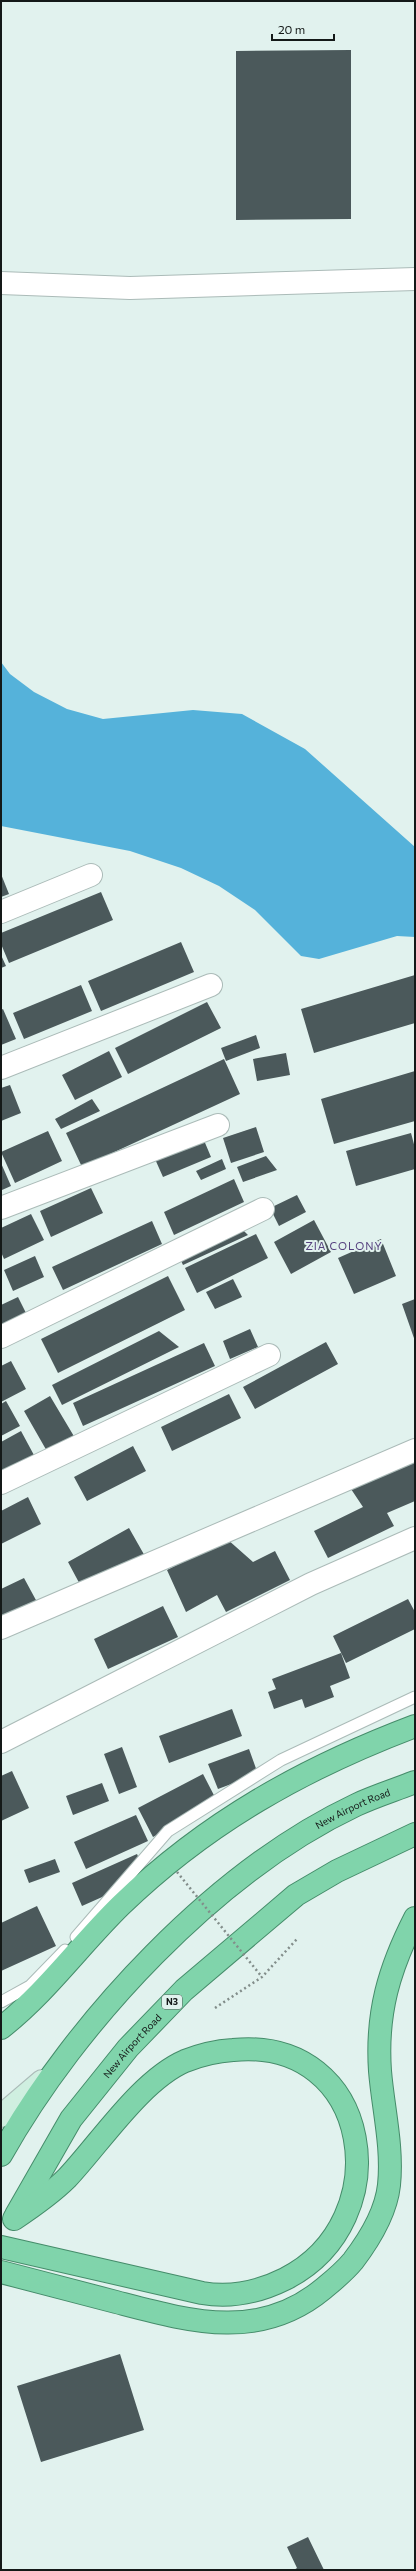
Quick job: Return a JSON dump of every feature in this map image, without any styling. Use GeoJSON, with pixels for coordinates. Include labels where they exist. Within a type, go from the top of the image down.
{"type":"FeatureCollection","features":[{"type":"Feature","properties":{"kind":"highway"},"geometry":{"type":"LineString","coordinates":[[1,2028],[52,1980],[121,1906],[178,1854],[233,1814],[288,1782],[336,1758],[415,1726]]}},
{"type":"Feature","properties":{"kind":"highway","name":"New Airport Road"},"geometry":{"type":"LineString","coordinates":[[1,2154],[54,2069],[91,2024],[149,1960],[210,1902],[287,1844],[356,1805],[415,1782]]}},
{"type":"Feature","properties":{"kind":"highway","name":"New Airport Road"},"geometry":{"type":"LineString","coordinates":[[1,2243],[71,2119],[128,2048],[184,1990],[296,1895],[337,1871],[415,1834]]}},
{"type":"Feature","properties":{"kind":"highway"},"geometry":{"type":"LineString","coordinates":[[1,2272],[165,2315],[211,2322],[249,2323],[271,2318],[314,2296],[345,2271],[365,2245],[383,2210],[389,2186],[389,2157],[380,2071],[379,2034],[384,1994],[395,1962],[415,1918]]}},
{"type":"Feature","properties":{"kind":"highway"},"geometry":{"type":"LineString","coordinates":[[1,2246],[167,2286],[217,2296],[254,2291],[296,2274],[314,2260],[338,2230],[353,2197],[358,2164],[354,2132],[345,2106],[329,2082],[282,2052],[255,2048],[228,2050],[203,2055],[183,2062],[138,2097],[66,2178],[41,2201],[14,2219]]}},
{"type":"Feature","properties":{"kind":"main road"},"geometry":{"type":"LineString","coordinates":[[1,2116],[18,2104],[54,2069]]}},
{"type":"Feature","properties":{"kind":"street"},"geometry":{"type":"LineString","coordinates":[[1,283],[130,288],[415,279]]}},
{"type":"Feature","properties":{"kind":"street"},"geometry":{"type":"LineString","coordinates":[[1,912],[91,875]]}},
{"type":"Feature","properties":{"kind":"street"},"geometry":{"type":"LineString","coordinates":[[1,1068],[211,985]]}},
{"type":"Feature","properties":{"kind":"street"},"geometry":{"type":"LineString","coordinates":[[1,1208],[218,1125]]}},
{"type":"Feature","properties":{"kind":"street"},"geometry":{"type":"LineString","coordinates":[[1,1337],[263,1208]]}},
{"type":"Feature","properties":{"kind":"street"},"geometry":{"type":"LineString","coordinates":[[1,1483],[269,1355]]}},
{"type":"Feature","properties":{"kind":"street"},"geometry":{"type":"LineString","coordinates":[[1,1628],[415,1450]]}},
{"type":"Feature","properties":{"kind":"street"},"geometry":{"type":"LineString","coordinates":[[1,1742],[311,1584],[415,1538]]}},
{"type":"Feature","properties":{"kind":"lane"},"geometry":{"type":"LineString","coordinates":[[1,2002],[30,1986],[63,1952],[168,1830],[281,1760],[415,1697]]}},
{"type":"Feature","properties":{"kind":"path"},"geometry":{"type":"LineString","coordinates":[[177,1872],[262,1977]]}},
{"type":"Feature","properties":{"kind":"path"},"geometry":{"type":"LineString","coordinates":[[215,2008],[262,1977],[297,1939]]}},
{"type":"Feature","properties":{"kind":"water"},"geometry":{"type":"Polygon","coordinates":[[[1,662],[10,674],[34,692],[67,709],[103,719],[193,710],[242,714],[305,749],[415,847],[415,937],[397,936],[319,959],[301,956],[255,910],[219,886],[181,868],[130,851],[1,826],[1,662]]]}},
{"type":"Feature","properties":{"kind":"building"},"geometry":{"type":"Polygon","coordinates":[[[351,50],[351,219],[236,220],[236,51],[351,50]]]}},
{"type":"Feature","properties":{"kind":"building"},"geometry":{"type":"Polygon","coordinates":[[[1,874],[9,894],[1,897],[1,874]]]}},
{"type":"Feature","properties":{"kind":"building"},"geometry":{"type":"Polygon","coordinates":[[[101,892],[113,920],[9,963],[1,944],[1,933],[101,892]]]}},
{"type":"Feature","properties":{"kind":"building"},"geometry":{"type":"Polygon","coordinates":[[[181,942],[194,972],[101,1011],[88,981],[181,942]]]}},
{"type":"Feature","properties":{"kind":"building"},"geometry":{"type":"Polygon","coordinates":[[[1,955],[6,966],[1,968],[1,955]]]}},
{"type":"Feature","properties":{"kind":"building"},"geometry":{"type":"Polygon","coordinates":[[[415,975],[415,1023],[314,1053],[301,1009],[415,975]]]}},
{"type":"Feature","properties":{"kind":"building"},"geometry":{"type":"Polygon","coordinates":[[[81,985],[92,1011],[24,1039],[13,1013],[81,985]]]}},
{"type":"Feature","properties":{"kind":"building"},"geometry":{"type":"Polygon","coordinates":[[[207,1002],[221,1028],[128,1074],[115,1048],[207,1002]]]}},
{"type":"Feature","properties":{"kind":"building"},"geometry":{"type":"Polygon","coordinates":[[[3,1009],[16,1039],[1,1045],[1,1010],[3,1009]]]}},
{"type":"Feature","properties":{"kind":"building"},"geometry":{"type":"Polygon","coordinates":[[[256,1035],[260,1048],[226,1061],[221,1048],[256,1035]]]}},
{"type":"Feature","properties":{"kind":"building"},"geometry":{"type":"Polygon","coordinates":[[[109,1051],[122,1077],[75,1100],[62,1075],[109,1051]]]}},
{"type":"Feature","properties":{"kind":"building"},"geometry":{"type":"Polygon","coordinates":[[[286,1053],[290,1075],[257,1081],[253,1059],[286,1053]]]}},
{"type":"Feature","properties":{"kind":"building"},"geometry":{"type":"Polygon","coordinates":[[[224,1059],[240,1094],[82,1167],[66,1133],[224,1059]]]}},
{"type":"Feature","properties":{"kind":"building"},"geometry":{"type":"Polygon","coordinates":[[[415,1071],[415,1121],[334,1144],[321,1099],[415,1071]]]}},
{"type":"Feature","properties":{"kind":"building"},"geometry":{"type":"Polygon","coordinates":[[[10,1085],[21,1113],[1,1121],[1,1088],[10,1085]]]}},
{"type":"Feature","properties":{"kind":"building"},"geometry":{"type":"Polygon","coordinates":[[[92,1099],[100,1111],[61,1129],[55,1119],[92,1099]]]}},
{"type":"Feature","properties":{"kind":"building"},"geometry":{"type":"Polygon","coordinates":[[[256,1127],[264,1152],[231,1163],[223,1138],[256,1127]]]}},
{"type":"Feature","properties":{"kind":"building"},"geometry":{"type":"Polygon","coordinates":[[[48,1131],[62,1161],[15,1183],[1,1152],[48,1131]]]}},
{"type":"Feature","properties":{"kind":"building"},"geometry":{"type":"Polygon","coordinates":[[[411,1133],[415,1148],[415,1169],[356,1186],[346,1151],[411,1133]]]}},
{"type":"Feature","properties":{"kind":"building"},"geometry":{"type":"Polygon","coordinates":[[[203,1138],[211,1157],[163,1177],[155,1159],[203,1138]]]}},
{"type":"Feature","properties":{"kind":"building"},"geometry":{"type":"Polygon","coordinates":[[[266,1156],[277,1170],[243,1182],[237,1167],[266,1156]]]}},
{"type":"Feature","properties":{"kind":"building"},"geometry":{"type":"Polygon","coordinates":[[[222,1159],[226,1169],[201,1180],[196,1171],[222,1159]]]}},
{"type":"Feature","properties":{"kind":"building"},"geometry":{"type":"Polygon","coordinates":[[[1,1163],[11,1186],[2,1190],[1,1188],[1,1163]]]}},
{"type":"Feature","properties":{"kind":"building"},"geometry":{"type":"Polygon","coordinates":[[[234,1179],[244,1202],[174,1235],[164,1212],[234,1179]]]}},
{"type":"Feature","properties":{"kind":"building"},"geometry":{"type":"Polygon","coordinates":[[[91,1188],[103,1213],[51,1237],[40,1211],[91,1188]]]}},
{"type":"Feature","properties":{"kind":"building"},"geometry":{"type":"Polygon","coordinates":[[[297,1195],[306,1212],[279,1226],[270,1208],[297,1195]]]}},
{"type":"Feature","properties":{"kind":"building"},"geometry":{"type":"Polygon","coordinates":[[[31,1214],[44,1240],[4,1259],[1,1252],[1,1228],[31,1214]]]}},
{"type":"Feature","properties":{"kind":"building"},"geometry":{"type":"Polygon","coordinates":[[[314,1220],[331,1252],[291,1274],[274,1242],[314,1220]]]}},
{"type":"Feature","properties":{"kind":"building"},"geometry":{"type":"Polygon","coordinates":[[[152,1221],[162,1244],[63,1290],[52,1267],[152,1221]]]}},
{"type":"Feature","properties":{"kind":"building"},"geometry":{"type":"Polygon","coordinates":[[[237,1224],[248,1235],[183,1265],[177,1252],[237,1224]]]}},
{"type":"Feature","properties":{"kind":"building"},"geometry":{"type":"Polygon","coordinates":[[[256,1234],[268,1258],[197,1293],[185,1268],[256,1234]]]}},
{"type":"Feature","properties":{"kind":"building"},"geometry":{"type":"Polygon","coordinates":[[[381,1239],[396,1276],[354,1294],[338,1258],[381,1239]]]}},
{"type":"Feature","properties":{"kind":"building"},"geometry":{"type":"Polygon","coordinates":[[[35,1256],[44,1277],[13,1291],[4,1270],[35,1256]]]}},
{"type":"Feature","properties":{"kind":"building"},"geometry":{"type":"Polygon","coordinates":[[[168,1276],[185,1310],[58,1373],[41,1339],[168,1276]]]}},
{"type":"Feature","properties":{"kind":"building"},"geometry":{"type":"Polygon","coordinates":[[[233,1279],[242,1297],[215,1309],[206,1292],[233,1279]]]}},
{"type":"Feature","properties":{"kind":"building"},"geometry":{"type":"Polygon","coordinates":[[[18,1297],[29,1319],[1,1332],[1,1305],[18,1297]]]}},
{"type":"Feature","properties":{"kind":"building"},"geometry":{"type":"Polygon","coordinates":[[[415,1299],[415,1341],[402,1304],[415,1299]]]}},
{"type":"Feature","properties":{"kind":"building"},"geometry":{"type":"Polygon","coordinates":[[[250,1329],[258,1347],[230,1359],[223,1341],[250,1329]]]}},
{"type":"Feature","properties":{"kind":"building"},"geometry":{"type":"Polygon","coordinates":[[[159,1331],[179,1347],[62,1405],[52,1385],[159,1331]]]}},
{"type":"Feature","properties":{"kind":"building"},"geometry":{"type":"Polygon","coordinates":[[[326,1342],[338,1364],[255,1409],[243,1387],[326,1342]]]}},
{"type":"Feature","properties":{"kind":"building"},"geometry":{"type":"Polygon","coordinates":[[[204,1343],[215,1366],[83,1426],[73,1403],[204,1343]]]}},
{"type":"Feature","properties":{"kind":"building"},"geometry":{"type":"Polygon","coordinates":[[[11,1361],[26,1389],[1,1402],[1,1366],[11,1361]]]}},
{"type":"Feature","properties":{"kind":"building"},"geometry":{"type":"Polygon","coordinates":[[[229,1394],[241,1418],[172,1451],[161,1427],[229,1394]]]}},
{"type":"Feature","properties":{"kind":"building"},"geometry":{"type":"Polygon","coordinates":[[[50,1396],[75,1438],[48,1453],[24,1411],[50,1396]]]}},
{"type":"Feature","properties":{"kind":"building"},"geometry":{"type":"Polygon","coordinates":[[[6,1401],[20,1426],[1,1436],[1,1404],[6,1401]]]}},
{"type":"Feature","properties":{"kind":"building"},"geometry":{"type":"Polygon","coordinates":[[[21,1431],[35,1457],[1,1475],[1,1442],[21,1431]]]}},
{"type":"Feature","properties":{"kind":"building"},"geometry":{"type":"Polygon","coordinates":[[[133,1446],[146,1471],[87,1501],[74,1477],[133,1446]]]}},
{"type":"Feature","properties":{"kind":"building"},"geometry":{"type":"Polygon","coordinates":[[[415,1456],[415,1501],[387,1513],[394,1526],[328,1558],[314,1531],[363,1507],[349,1486],[415,1456]]]}},
{"type":"Feature","properties":{"kind":"building"},"geometry":{"type":"Polygon","coordinates":[[[28,1497],[41,1524],[1,1544],[1,1511],[28,1497]]]}},
{"type":"Feature","properties":{"kind":"building"},"geometry":{"type":"Polygon","coordinates":[[[129,1528],[146,1558],[84,1592],[68,1562],[129,1528]]]}},
{"type":"Feature","properties":{"kind":"building"},"geometry":{"type":"Polygon","coordinates":[[[227,1539],[253,1562],[275,1551],[290,1580],[226,1612],[217,1595],[186,1612],[167,1570],[227,1539]]]}},
{"type":"Feature","properties":{"kind":"building"},"geometry":{"type":"Polygon","coordinates":[[[24,1578],[37,1602],[1,1621],[1,1589],[24,1578]]]}},
{"type":"Feature","properties":{"kind":"building"},"geometry":{"type":"Polygon","coordinates":[[[408,1599],[415,1612],[415,1629],[346,1663],[333,1636],[408,1599]]]}},
{"type":"Feature","properties":{"kind":"building"},"geometry":{"type":"Polygon","coordinates":[[[163,1606],[178,1637],[108,1669],[94,1639],[163,1606]]]}},
{"type":"Feature","properties":{"kind":"building"},"geometry":{"type":"Polygon","coordinates":[[[341,1653],[350,1678],[330,1686],[334,1697],[305,1708],[302,1699],[274,1709],[268,1692],[276,1689],[272,1679],[341,1653]]]}},
{"type":"Feature","properties":{"kind":"building"},"geometry":{"type":"Polygon","coordinates":[[[232,1709],[242,1736],[169,1763],[159,1736],[232,1709]]]}},
{"type":"Feature","properties":{"kind":"building"},"geometry":{"type":"Polygon","coordinates":[[[122,1747],[137,1787],[119,1794],[104,1754],[122,1747]]]}},
{"type":"Feature","properties":{"kind":"building"},"geometry":{"type":"Polygon","coordinates":[[[249,1749],[258,1774],[218,1789],[208,1764],[249,1749]]]}},
{"type":"Feature","properties":{"kind":"building"},"geometry":{"type":"Polygon","coordinates":[[[12,1771],[29,1808],[1,1821],[1,1776],[12,1771]]]}},
{"type":"Feature","properties":{"kind":"building"},"geometry":{"type":"Polygon","coordinates":[[[203,1774],[218,1803],[153,1837],[138,1808],[203,1774]]]}},
{"type":"Feature","properties":{"kind":"building"},"geometry":{"type":"Polygon","coordinates":[[[102,1783],[109,1801],[73,1815],[66,1796],[102,1783]]]}},
{"type":"Feature","properties":{"kind":"building"},"geometry":{"type":"Polygon","coordinates":[[[136,1815],[148,1841],[86,1869],[74,1842],[136,1815]]]}},
{"type":"Feature","properties":{"kind":"building"},"geometry":{"type":"Polygon","coordinates":[[[137,1854],[147,1877],[82,1906],[72,1883],[137,1854]]]}},
{"type":"Feature","properties":{"kind":"building"},"geometry":{"type":"Polygon","coordinates":[[[55,1859],[60,1872],[29,1883],[24,1870],[55,1859]]]}},
{"type":"Feature","properties":{"kind":"building"},"geometry":{"type":"Polygon","coordinates":[[[37,1906],[56,1946],[1,1971],[1,1923],[37,1906]]]}},
{"type":"Feature","properties":{"kind":"building"},"geometry":{"type":"Polygon","coordinates":[[[120,2354],[144,2430],[41,2462],[17,2386],[120,2354]]]}},
{"type":"Feature","properties":{"kind":"building"},"geometry":{"type":"Polygon","coordinates":[[[308,2537],[324,2570],[294,2570],[297,2568],[287,2547],[308,2537]]]}},
{"type":"Feature","properties":{"kind":"district","name":"ZIA COLONY"},"geometry":{"type":"Point","coordinates":[344,1246]}}]}
